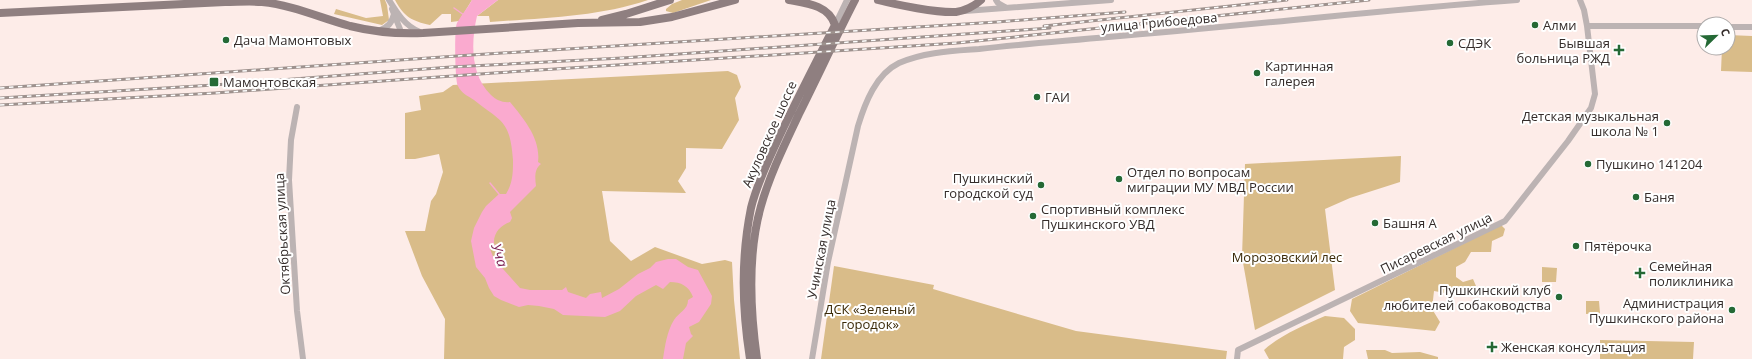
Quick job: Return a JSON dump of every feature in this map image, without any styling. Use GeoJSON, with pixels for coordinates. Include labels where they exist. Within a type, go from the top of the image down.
{"type":"FeatureCollection","features":[{"type":"Feature","properties":{"kind":"main road"},"geometry":{"type":"LineString","coordinates":[[578,23],[626,14],[670,0]]}},
{"type":"Feature","properties":{"kind":"main road"},"geometry":{"type":"LineString","coordinates":[[0,13],[225,2],[262,2],[309,13],[351,26],[402,34],[578,23],[640,22],[689,13],[735,0]]}},
{"type":"Feature","properties":{"kind":"main road"},"geometry":{"type":"LineString","coordinates":[[789,0],[817,6],[831,16],[835,25]]}},
{"type":"Feature","properties":{"kind":"main road","name":"Акуловское шоссе"},"geometry":{"type":"LineString","coordinates":[[757,359],[752,296],[753,251],[761,206],[774,168],[838,33],[856,0]]}},
{"type":"Feature","properties":{"kind":"main road"},"geometry":{"type":"LineString","coordinates":[[881,1],[942,12],[957,12],[970,7],[981,0]]}},
{"type":"Feature","properties":{"kind":"main road","name":"Акуловское шоссе"},"geometry":{"type":"LineString","coordinates":[[750,359],[744,295],[744,255],[752,206],[769,158],[797,98],[835,25]]}},
{"type":"Feature","properties":{"kind":"street","name":"Акуловское шоссе"},"geometry":{"type":"LineString","coordinates":[[835,25],[847,0]]}},
{"type":"Feature","properties":{"kind":"street"},"geometry":{"type":"LineString","coordinates":[[996,0],[998,4],[1007,8]]}},
{"type":"Feature","properties":{"kind":"street"},"geometry":{"type":"LineString","coordinates":[[957,12],[1111,0]]}},
{"type":"Feature","properties":{"kind":"street","name":"улица Грибоедова"},"geometry":{"type":"LineString","coordinates":[[854,144],[864,106],[885,73],[900,63],[934,53],[1517,0]]}},
{"type":"Feature","properties":{"kind":"street"},"geometry":{"type":"LineString","coordinates":[[1580,0],[1584,10],[1587,26],[1696,26]]}},
{"type":"Feature","properties":{"kind":"street"},"geometry":{"type":"LineString","coordinates":[[390,1],[402,34]]}},
{"type":"Feature","properties":{"kind":"street"},"geometry":{"type":"LineString","coordinates":[[390,1],[401,18],[412,28],[423,33]]}},
{"type":"Feature","properties":{"kind":"street"},"geometry":{"type":"LineString","coordinates":[[379,31],[388,26],[393,20],[394,14]]}},
{"type":"Feature","properties":{"kind":"street"},"geometry":{"type":"LineString","coordinates":[[401,18],[403,26],[402,34]]}},
{"type":"Feature","properties":{"kind":"street","name":"Писаревская улица"},"geometry":{"type":"LineString","coordinates":[[1237,359],[1238,350],[1505,221],[1592,108],[1595,94],[1587,26]]}},
{"type":"Feature","properties":{"kind":"street"},"geometry":{"type":"LineString","coordinates":[[1736,27],[1752,27]]}},
{"type":"Feature","properties":{"kind":"street","name":"Октябрьская улица"},"geometry":{"type":"LineString","coordinates":[[297,108],[291,140],[288,180],[296,311],[303,359]]}},
{"type":"Feature","properties":{"kind":"street","name":"Учинская улица"},"geometry":{"type":"LineString","coordinates":[[812,359],[828,262],[854,144]]}},
{"type":"Feature","properties":{"kind":"green space"},"geometry":{"type":"Polygon","coordinates":[[[380,0],[385,0],[389,20],[382,25],[334,14],[336,9],[366,18],[383,16],[380,0]]]}},
{"type":"Feature","properties":{"kind":"green space"},"geometry":{"type":"Polygon","coordinates":[[[395,0],[472,0],[459,21],[451,22],[451,14],[442,14],[430,25],[413,20],[402,11],[395,0]]]}},
{"type":"Feature","properties":{"kind":"green space"},"geometry":{"type":"Polygon","coordinates":[[[498,0],[648,0],[610,10],[550,18],[490,22],[489,16],[477,16],[498,0]]]}},
{"type":"Feature","properties":{"kind":"green space"},"geometry":{"type":"Polygon","coordinates":[[[682,0],[711,0],[673,13],[666,11],[666,9],[672,4],[682,0]]]}},
{"type":"Feature","properties":{"kind":"green space"},"geometry":{"type":"Polygon","coordinates":[[[1736,35],[1752,36],[1752,72],[1721,71],[1722,56],[1736,56],[1736,35]]]}},
{"type":"Feature","properties":{"kind":"green space"},"geometry":{"type":"Polygon","coordinates":[[[728,71],[737,75],[741,87],[735,98],[739,120],[722,149],[686,148],[686,168],[678,181],[686,193],[602,191],[610,241],[631,261],[655,247],[702,264],[725,260],[732,262],[740,359],[444,359],[445,319],[422,276],[405,231],[425,231],[431,201],[436,194],[443,172],[439,154],[415,159],[405,159],[405,113],[421,110],[419,96],[443,92],[453,85],[728,71]]]}},
{"type":"Feature","properties":{"kind":"green space","name":"Морозовский лес"},"geometry":{"type":"Polygon","coordinates":[[[1401,156],[1400,182],[1350,198],[1325,209],[1335,290],[1255,330],[1242,257],[1245,164],[1401,156]]]}},
{"type":"Feature","properties":{"kind":"green space"},"geometry":{"type":"Polygon","coordinates":[[[1501,225],[1505,229],[1503,236],[1492,241],[1491,252],[1471,252],[1465,262],[1456,267],[1456,277],[1463,282],[1473,279],[1476,286],[1473,291],[1464,293],[1453,290],[1445,293],[1434,291],[1432,309],[1440,322],[1435,331],[1358,323],[1350,311],[1352,299],[1501,225]]]}},
{"type":"Feature","properties":{"kind":"green space","name":"ДСК «Зеленый городок»"},"geometry":{"type":"Polygon","coordinates":[[[834,266],[934,285],[933,289],[1076,331],[1227,351],[1226,359],[821,359],[834,266]]]}},
{"type":"Feature","properties":{"kind":"green space"},"geometry":{"type":"Polygon","coordinates":[[[1542,267],[1557,268],[1556,282],[1542,282],[1542,267]]]}},
{"type":"Feature","properties":{"kind":"green space"},"geometry":{"type":"Polygon","coordinates":[[[1586,301],[1599,301],[1600,313],[1586,314],[1586,301]]]}},
{"type":"Feature","properties":{"kind":"green space"},"geometry":{"type":"Polygon","coordinates":[[[1325,316],[1344,318],[1355,329],[1355,340],[1344,347],[1343,359],[1269,359],[1264,350],[1293,331],[1325,316]]]}},
{"type":"Feature","properties":{"kind":"green space"},"geometry":{"type":"Polygon","coordinates":[[[1600,340],[1694,342],[1693,359],[1600,359],[1600,340]]]}},
{"type":"Feature","properties":{"kind":"green space"},"geometry":{"type":"Polygon","coordinates":[[[1366,350],[1385,350],[1392,353],[1420,352],[1438,357],[1438,359],[1368,359],[1366,350]]]}},
{"type":"Feature","properties":{"kind":"shaded area"},"geometry":{"type":"Polygon","coordinates":[[[472,0],[498,0],[477,16],[473,47],[476,68],[484,87],[491,95],[500,101],[510,102],[526,122],[537,145],[538,162],[541,164],[536,171],[536,186],[510,212],[512,218],[510,222],[501,227],[496,233],[494,244],[499,247],[495,250],[490,249],[494,259],[520,288],[530,290],[562,290],[566,287],[568,292],[586,298],[590,294],[601,292],[602,298],[619,289],[638,274],[650,268],[656,262],[668,259],[676,259],[688,267],[698,270],[712,296],[711,304],[699,322],[689,327],[693,336],[686,343],[683,359],[663,359],[672,324],[676,317],[687,306],[688,300],[693,297],[684,285],[670,282],[663,289],[656,285],[636,296],[620,311],[605,317],[563,315],[554,309],[528,305],[519,307],[501,300],[494,296],[485,278],[476,267],[471,241],[474,228],[486,206],[499,194],[506,194],[513,173],[513,160],[509,136],[502,123],[463,92],[458,86],[455,55],[456,27],[472,0]]]}},
{"type":"Feature","properties":{"kind":"waterway"},"geometry":{"type":"LineString","coordinates":[[454,8],[464,15]]}},
{"type":"Feature","properties":{"kind":"waterway"},"geometry":{"type":"LineString","coordinates":[[490,183],[499,194]]}},
{"type":"Feature","properties":{"kind":"railway"},"geometry":{"type":"LineString","coordinates":[[1044,26],[1287,0]]}},
{"type":"Feature","properties":{"kind":"railway"},"geometry":{"type":"LineString","coordinates":[[0,105],[215,93],[957,43],[1369,0]]}},
{"type":"Feature","properties":{"kind":"railway"},"geometry":{"type":"LineString","coordinates":[[0,88],[471,55],[997,22],[1125,12]]}},
{"type":"Feature","properties":{"kind":"railway"},"geometry":{"type":"LineString","coordinates":[[0,98],[214,85],[451,67],[622,58],[1050,28]]}},
{"type":"Feature","properties":{"kind":"place","name":"Алми"},"geometry":{"type":"Point","coordinates":[1535,25]}},
{"type":"Feature","properties":{"kind":"place","name":"Дача Мамонтовых"},"geometry":{"type":"Point","coordinates":[226,40]}},
{"type":"Feature","properties":{"kind":"place","name":"СДЭК"},"geometry":{"type":"Point","coordinates":[1450,43]}},
{"type":"Feature","properties":{"kind":"place","name":"Бывшая больница РЖД"},"geometry":{"type":"Point","coordinates":[1619,50]}},
{"type":"Feature","properties":{"kind":"place","name":"Картинная галерея"},"geometry":{"type":"Point","coordinates":[1257,73]}},
{"type":"Feature","properties":{"kind":"place","name":"Мамонтовская"},"geometry":{"type":"Point","coordinates":[214,82]}},
{"type":"Feature","properties":{"kind":"place","name":"ГАИ"},"geometry":{"type":"Point","coordinates":[1037,97]}},
{"type":"Feature","properties":{"kind":"place","name":"Детская музыкальная школа № 1"},"geometry":{"type":"Point","coordinates":[1667,123]}},
{"type":"Feature","properties":{"kind":"place","name":"Пушкино 141204"},"geometry":{"type":"Point","coordinates":[1588,164]}},
{"type":"Feature","properties":{"kind":"place","name":"Отдел по вопросам миграции МУ МВД России"},"geometry":{"type":"Point","coordinates":[1119,179]}},
{"type":"Feature","properties":{"kind":"place","name":"Пушкинский городской суд"},"geometry":{"type":"Point","coordinates":[1041,185]}},
{"type":"Feature","properties":{"kind":"place","name":"Баня"},"geometry":{"type":"Point","coordinates":[1636,197]}},
{"type":"Feature","properties":{"kind":"place","name":"Спортивный комплекс Пушкинского УВД"},"geometry":{"type":"Point","coordinates":[1033,216]}},
{"type":"Feature","properties":{"kind":"place","name":"Башня А"},"geometry":{"type":"Point","coordinates":[1375,223]}},
{"type":"Feature","properties":{"kind":"place","name":"Пятёрочка"},"geometry":{"type":"Point","coordinates":[1576,246]}},
{"type":"Feature","properties":{"kind":"place","name":"Семейная поликлиника"},"geometry":{"type":"Point","coordinates":[1640,273]}},
{"type":"Feature","properties":{"kind":"place","name":"Пушкинский клуб любителей собаководства"},"geometry":{"type":"Point","coordinates":[1559,297]}},
{"type":"Feature","properties":{"kind":"place","name":"Администрация Пушкинского района"},"geometry":{"type":"Point","coordinates":[1732,310]}},
{"type":"Feature","properties":{"kind":"place","name":"Женская консультация"},"geometry":{"type":"Point","coordinates":[1492,347]}},
{"type":"Feature","properties":{"kind":"water label","name":"Уча"},"geometry":{"type":"Point","coordinates":[500,255]}}]}
